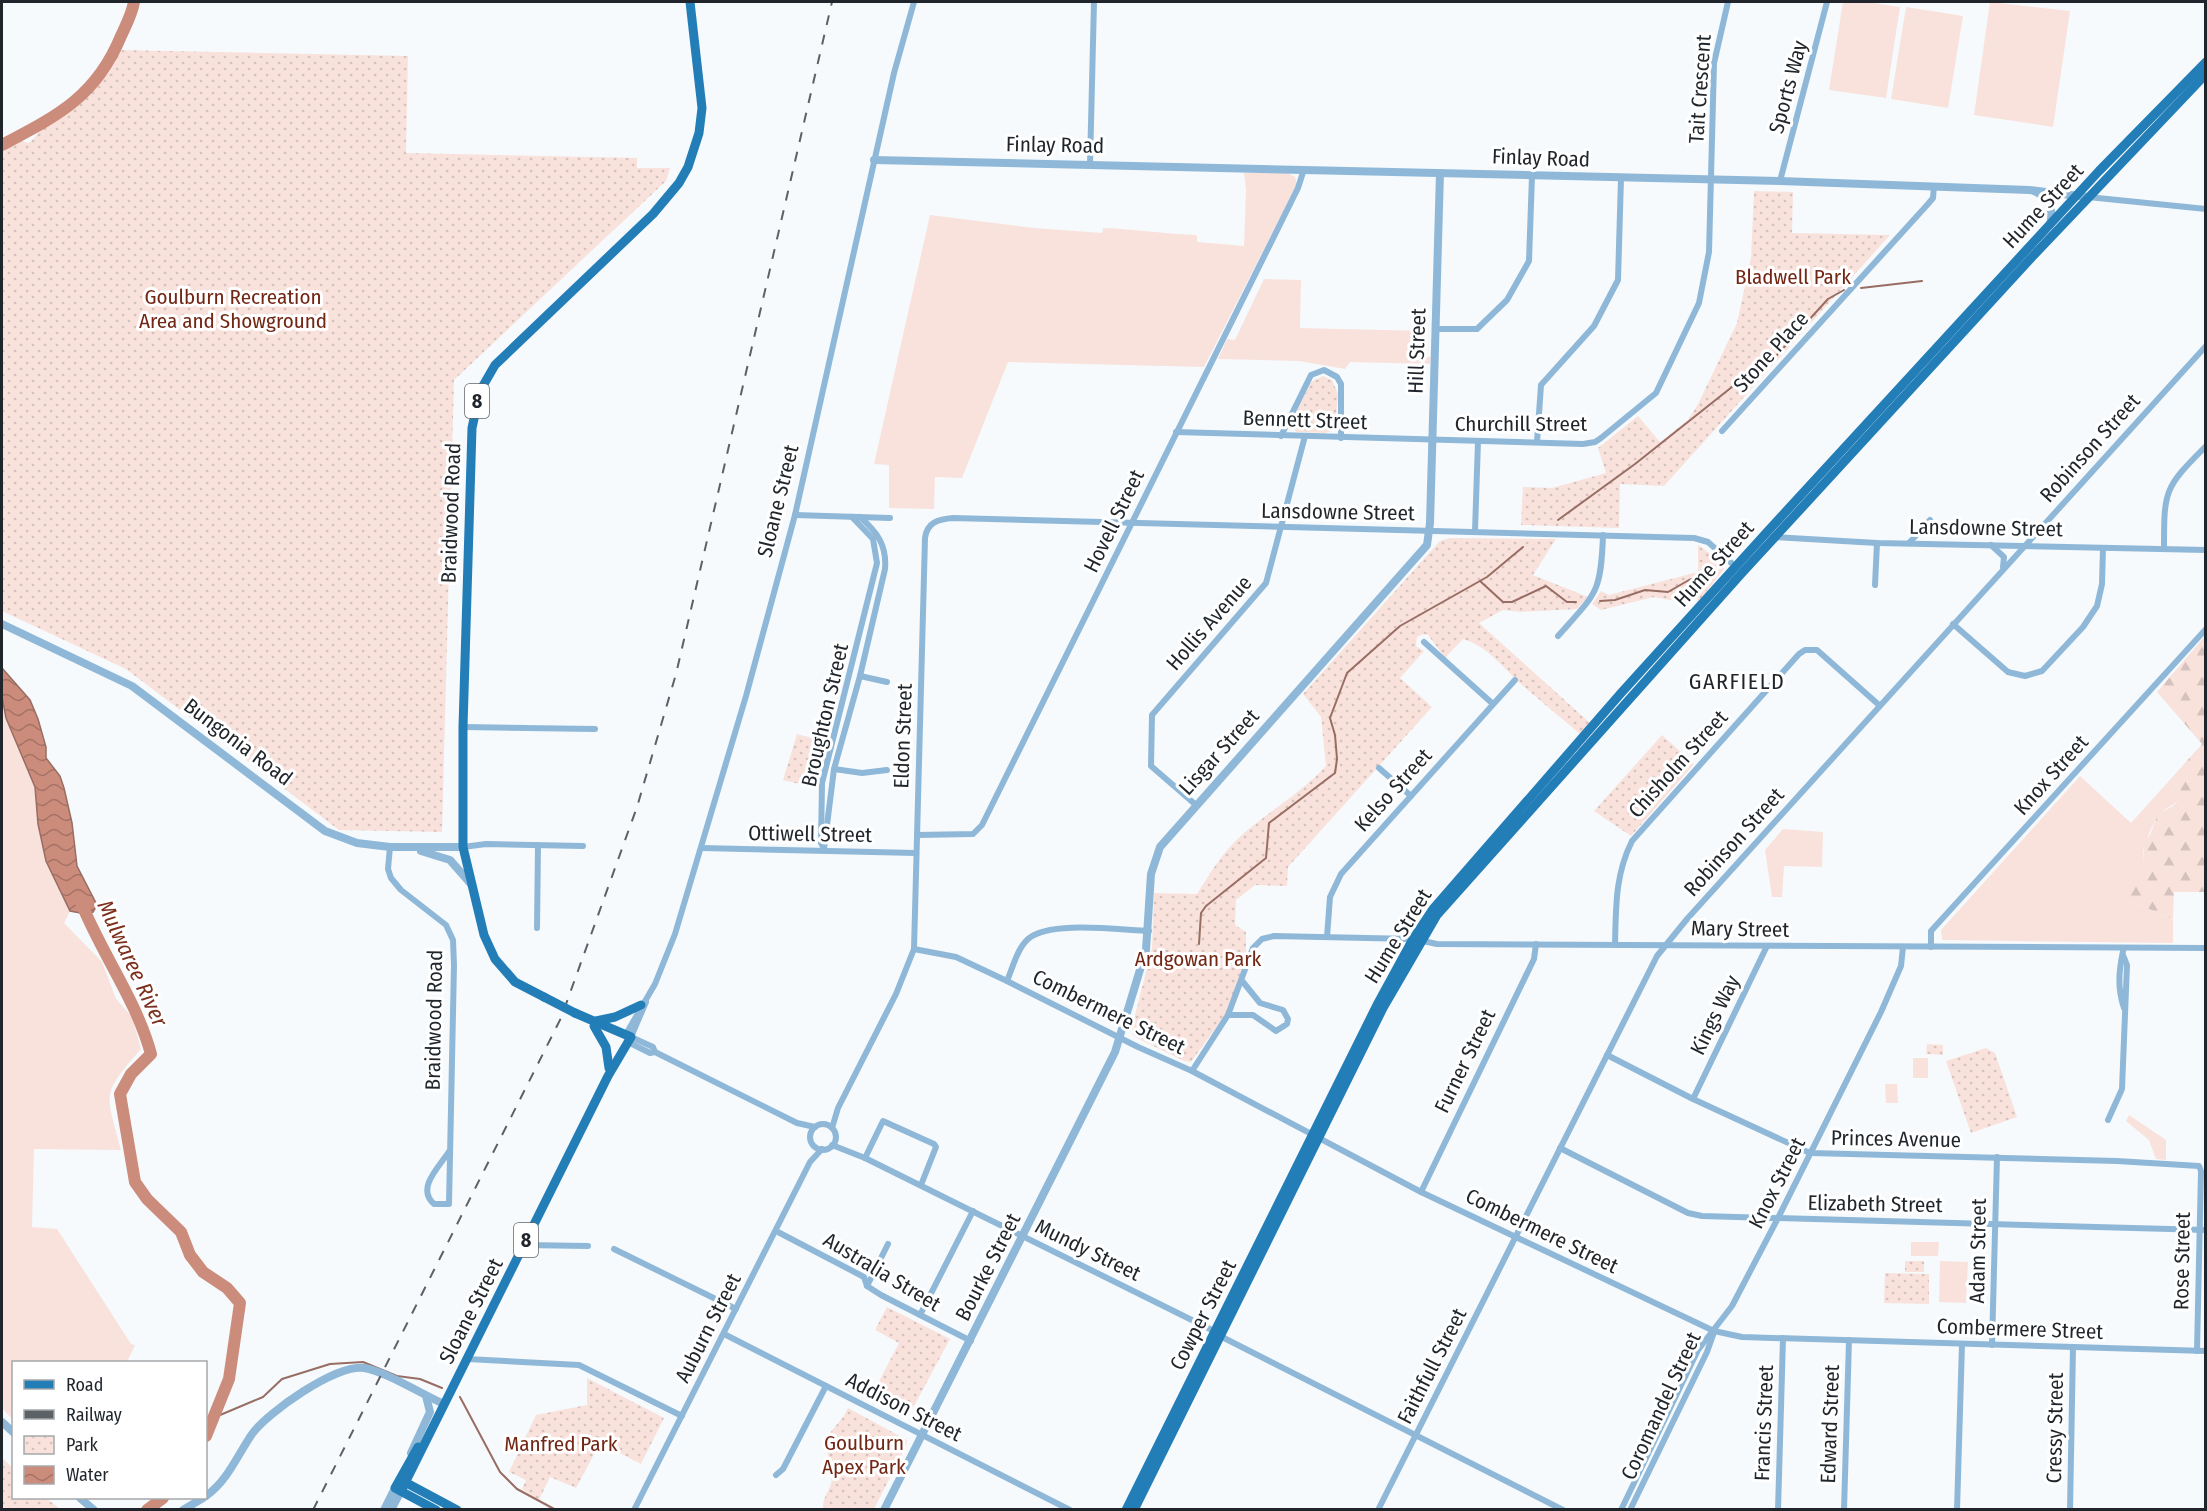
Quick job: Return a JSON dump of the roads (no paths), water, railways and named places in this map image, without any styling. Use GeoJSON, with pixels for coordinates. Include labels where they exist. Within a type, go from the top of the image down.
{"type":"FeatureCollection","features":[{"type":"Feature","properties":{"kind":"main road","name":"Braidwood Road"},"geometry":{"type":"LineString","coordinates":[[627,1038],[515,982],[495,959],[484,935],[463,847],[463,727],[472,428],[480,391],[486,377],[506,352],[653,214],[679,183],[688,167],[699,133],[702,108],[690,2]]}},
{"type":"Feature","properties":{"kind":"main road","name":"Hume Street"},"geometry":{"type":"LineString","coordinates":[[1416,940],[1463,883],[1771,535],[2077,195],[2205,62]]}},
{"type":"Feature","properties":{"kind":"main road","name":"Hume Street"},"geometry":{"type":"LineString","coordinates":[[1316,1138],[1416,940],[1457,880],[1736,567],[1771,535],[2205,74]]}},
{"type":"Feature","properties":{"kind":"main road"},"geometry":{"type":"LineString","coordinates":[[609,1072],[606,1047],[593,1022],[615,1017],[644,1002]]}},
{"type":"Feature","properties":{"kind":"main road","name":"Sloane Street"},"geometry":{"type":"LineString","coordinates":[[400,1485],[467,1359],[627,1038]]}},
{"type":"Feature","properties":{"kind":"main road","name":"Cowper Street"},"geometry":{"type":"LineString","coordinates":[[1134,1509],[1316,1138]]}},
{"type":"Feature","properties":{"kind":"main road","name":"Cowper Street"},"geometry":{"type":"LineString","coordinates":[[1126,1509],[1218,1334]]}},
{"type":"Feature","properties":{"kind":"main road","name":"Sloane Street"},"geometry":{"type":"LineString","coordinates":[[400,1485],[408,1461],[428,1433]]}},
{"type":"Feature","properties":{"kind":"main road"},"geometry":{"type":"LineString","coordinates":[[400,1485],[436,1509]]}},
{"type":"Feature","properties":{"kind":"main road"},"geometry":{"type":"LineString","coordinates":[[400,1485],[457,1509]]}},
{"type":"Feature","properties":{"kind":"street","name":"Sloane Street"},"geometry":{"type":"LineString","coordinates":[[627,1038],[669,950],[702,848],[795,515],[894,73],[914,2]]}},
{"type":"Feature","properties":{"kind":"street"},"geometry":{"type":"LineString","coordinates":[[1090,164],[1094,2]]}},
{"type":"Feature","properties":{"kind":"street","name":"Tait Crescent"},"geometry":{"type":"LineString","coordinates":[[1712,180],[1714,63],[1728,2]]}},
{"type":"Feature","properties":{"kind":"street","name":"Sports Way"},"geometry":{"type":"LineString","coordinates":[[1780,181],[1827,2]]}},
{"type":"Feature","properties":{"kind":"street","name":"Finlay Road"},"geometry":{"type":"LineString","coordinates":[[874,160],[2029,189],[2205,209]]}},
{"type":"Feature","properties":{"kind":"street","name":"Hovell Street"},"geometry":{"type":"LineString","coordinates":[[917,834],[966,835],[978,831],[1298,188],[1304,169]]}},
{"type":"Feature","properties":{"kind":"street","name":"Hill Street"},"geometry":{"type":"LineString","coordinates":[[1430,531],[1440,173]]}},
{"type":"Feature","properties":{"kind":"street"},"geometry":{"type":"LineString","coordinates":[[1436,329],[1477,329],[1514,290],[1530,256],[1532,176]]}},
{"type":"Feature","properties":{"kind":"street"},"geometry":{"type":"LineString","coordinates":[[1537,442],[1541,385],[1594,326],[1618,280],[1621,178]]}},
{"type":"Feature","properties":{"kind":"street","name":"Churchill Street"},"geometry":{"type":"LineString","coordinates":[[1433,440],[1595,442],[1656,393],[1699,303],[1709,252],[1712,180]]}},
{"type":"Feature","properties":{"kind":"street","name":"Stone Place"},"geometry":{"type":"LineString","coordinates":[[1722,431],[1929,204],[1933,198],[1935,186]]}},
{"type":"Feature","properties":{"kind":"street"},"geometry":{"type":"LineString","coordinates":[[2029,189],[2043,196],[2050,205],[2049,226]]}},
{"type":"Feature","properties":{"kind":"street","name":"Robinson Street"},"geometry":{"type":"LineString","coordinates":[[1516,1236],[1649,970],[1665,944],[2205,346]]}},
{"type":"Feature","properties":{"kind":"street"},"geometry":{"type":"LineString","coordinates":[[1281,436],[1311,375],[1324,370],[1337,377],[1341,384],[1341,438]]}},
{"type":"Feature","properties":{"kind":"street","name":"Bennett Street"},"geometry":{"type":"LineString","coordinates":[[1176,432],[1433,440]]}},
{"type":"Feature","properties":{"kind":"street","name":"Hollis Avenue"},"geometry":{"type":"LineString","coordinates":[[1196,806],[1151,766],[1152,714],[1263,588],[1305,436]]}},
{"type":"Feature","properties":{"kind":"street"},"geometry":{"type":"LineString","coordinates":[[1475,531],[1478,441]]}},
{"type":"Feature","properties":{"kind":"street"},"geometry":{"type":"LineString","coordinates":[[2164,549],[2166,492],[2178,473],[2205,446]]}},
{"type":"Feature","properties":{"kind":"street"},"geometry":{"type":"LineString","coordinates":[[795,515],[890,518]]}},
{"type":"Feature","properties":{"kind":"street","name":"Broughton Street"},"geometry":{"type":"LineString","coordinates":[[824,849],[834,769],[860,676],[885,561],[879,536],[856,517]]}},
{"type":"Feature","properties":{"kind":"street","name":"Broughton Street"},"geometry":{"type":"LineString","coordinates":[[824,849],[821,843],[822,783],[877,563],[873,539],[856,517]]}},
{"type":"Feature","properties":{"kind":"street","name":"Lansdowne Street"},"geometry":{"type":"LineString","coordinates":[[930,525],[940,519],[953,518],[1702,539],[1736,567]]}},
{"type":"Feature","properties":{"kind":"street"},"geometry":{"type":"LineString","coordinates":[[1909,543],[1930,520]]}},
{"type":"Feature","properties":{"kind":"street","name":"Eldon Street"},"geometry":{"type":"LineString","coordinates":[[914,949],[925,538],[930,525]]}},
{"type":"Feature","properties":{"kind":"street","name":"Lisgar Street"},"geometry":{"type":"LineString","coordinates":[[1120,1038],[1143,961],[1149,931],[1150,880],[1155,858],[1167,837],[1421,554],[1427,545],[1430,531]]}},
{"type":"Feature","properties":{"kind":"street"},"geometry":{"type":"LineString","coordinates":[[1558,636],[1598,587],[1601,576],[1603,535]]}},
{"type":"Feature","properties":{"kind":"street","name":"Lansdowne Street"},"geometry":{"type":"LineString","coordinates":[[1771,535],[1877,543],[2024,544],[2205,550]]}},
{"type":"Feature","properties":{"kind":"street"},"geometry":{"type":"LineString","coordinates":[[1875,585],[1877,543]]}},
{"type":"Feature","properties":{"kind":"street"},"geometry":{"type":"LineString","coordinates":[[1990,545],[2001,552],[2005,560],[1999,573]]}},
{"type":"Feature","properties":{"kind":"street"},"geometry":{"type":"LineString","coordinates":[[1953,624],[2008,672],[2025,676],[2042,671],[2084,627],[2097,606],[2102,584],[2103,548]]}},
{"type":"Feature","properties":{"kind":"street","name":"Bungonia Road"},"geometry":{"type":"LineString","coordinates":[[2,624],[132,686],[325,831],[357,843],[390,847],[463,847]]}},
{"type":"Feature","properties":{"kind":"street","name":"Knox Street"},"geometry":{"type":"LineString","coordinates":[[1931,947],[1931,931],[2205,629]]}},
{"type":"Feature","properties":{"kind":"street"},"geometry":{"type":"LineString","coordinates":[[1424,642],[1492,704]]}},
{"type":"Feature","properties":{"kind":"street","name":"Chisholm Street"},"geometry":{"type":"LineString","coordinates":[[1615,945],[1618,876],[1632,841],[1799,654],[1805,650],[1817,650],[1879,705]]}},
{"type":"Feature","properties":{"kind":"street","name":"Broughton Street"},"geometry":{"type":"LineString","coordinates":[[860,676],[887,682]]}},
{"type":"Feature","properties":{"kind":"street","name":"Kelso Street"},"geometry":{"type":"LineString","coordinates":[[1327,936],[1330,897],[1341,874],[1515,680]]}},
{"type":"Feature","properties":{"kind":"street"},"geometry":{"type":"LineString","coordinates":[[463,727],[595,729]]}},
{"type":"Feature","properties":{"kind":"street"},"geometry":{"type":"LineString","coordinates":[[1379,768],[1411,796]]}},
{"type":"Feature","properties":{"kind":"street","name":"Broughton Street"},"geometry":{"type":"LineString","coordinates":[[834,769],[862,773],[887,770]]}},
{"type":"Feature","properties":{"kind":"street"},"geometry":{"type":"LineString","coordinates":[[463,847],[486,844],[583,846]]}},
{"type":"Feature","properties":{"kind":"street"},"geometry":{"type":"LineString","coordinates":[[537,928],[538,845]]}},
{"type":"Feature","properties":{"kind":"street","name":"Braidwood Road"},"geometry":{"type":"LineString","coordinates":[[390,847],[388,869],[395,884],[446,925],[453,940],[450,1150],[449,1204],[434,1204],[429,1199],[428,1186],[450,1150]]}},
{"type":"Feature","properties":{"kind":"street"},"geometry":{"type":"LineString","coordinates":[[404,847],[450,860],[472,886]]}},
{"type":"Feature","properties":{"kind":"street","name":"Ottiwell Street"},"geometry":{"type":"LineString","coordinates":[[702,848],[824,849],[916,853]]}},
{"type":"Feature","properties":{"kind":"street"},"geometry":{"type":"LineString","coordinates":[[1007,981],[1022,947],[1030,938],[1041,932],[1060,929],[1149,931]]}},
{"type":"Feature","properties":{"kind":"street","name":"Mary Street"},"geometry":{"type":"LineString","coordinates":[[1243,982],[1253,948],[1262,939],[1274,936],[1416,940],[1437,944],[1665,944],[2123,951],[2205,948]]}},
{"type":"Feature","properties":{"kind":"street","name":"Furner Street"},"geometry":{"type":"LineString","coordinates":[[1421,1192],[1534,958],[1536,944]]}},
{"type":"Feature","properties":{"kind":"street","name":"Kings Way"},"geometry":{"type":"LineString","coordinates":[[1693,1099],[1767,946]]}},
{"type":"Feature","properties":{"kind":"street","name":"Knox Street"},"geometry":{"type":"LineString","coordinates":[[1714,1331],[1732,1306],[1881,1012],[1901,966],[1903,948]]}},
{"type":"Feature","properties":{"kind":"street"},"geometry":{"type":"LineString","coordinates":[[797,1123],[810,1135],[813,1145],[822,1149],[832,1145],[835,1136],[832,1128],[838,1108],[896,994],[914,949]]}},
{"type":"Feature","properties":{"kind":"street","name":"Combermere Street"},"geometry":{"type":"LineString","coordinates":[[914,949],[956,957],[1007,981],[1191,1071],[1421,1192],[1714,1331],[1742,1337],[2205,1351]]}},
{"type":"Feature","properties":{"kind":"street"},"geometry":{"type":"LineString","coordinates":[[2108,1120],[2122,1089],[2127,964],[2123,951]]}},
{"type":"Feature","properties":{"kind":"street"},"geometry":{"type":"LineString","coordinates":[[1191,1071],[1228,1016],[1243,982],[1260,1004],[1283,1010],[1288,1019],[1287,1024],[1276,1031],[1253,1015],[1228,1016]]}},
{"type":"Feature","properties":{"kind":"street"},"geometry":{"type":"LineString","coordinates":[[627,1038],[650,1053],[655,1052],[797,1123],[815,1127],[824,1124],[838,1108]]}},
{"type":"Feature","properties":{"kind":"street","name":"Bourke Street"},"geometry":{"type":"LineString","coordinates":[[884,1509],[1023,1237],[1120,1038]]}},
{"type":"Feature","properties":{"kind":"street","name":"Princes Avenue"},"geometry":{"type":"LineString","coordinates":[[1607,1055],[1693,1099],[1810,1153],[2196,1164],[2201,1172]]}},
{"type":"Feature","properties":{"kind":"street"},"geometry":{"type":"LineString","coordinates":[[865,1158],[883,1120],[934,1144],[935,1155],[921,1185]]}},
{"type":"Feature","properties":{"kind":"street"},"geometry":{"type":"LineString","coordinates":[[824,1124],[832,1128]]}},
{"type":"Feature","properties":{"kind":"street"},"geometry":{"type":"LineString","coordinates":[[810,1135],[815,1127]]}},
{"type":"Feature","properties":{"kind":"street","name":"Mundy Street"},"geometry":{"type":"LineString","coordinates":[[835,1136],[849,1150]]}},
{"type":"Feature","properties":{"kind":"street","name":"Auburn Street"},"geometry":{"type":"LineString","coordinates":[[634,1509],[776,1232],[810,1162],[813,1145]]}},
{"type":"Feature","properties":{"kind":"street","name":"Mundy Street"},"geometry":{"type":"LineString","coordinates":[[832,1145],[849,1150],[921,1185],[1563,1509]]}},
{"type":"Feature","properties":{"kind":"street","name":"Elizabeth Street"},"geometry":{"type":"LineString","coordinates":[[1560,1148],[1688,1213],[1702,1216],[2203,1230]]}},
{"type":"Feature","properties":{"kind":"street","name":"Auburn Street"},"geometry":{"type":"LineString","coordinates":[[810,1162],[822,1149]]}},
{"type":"Feature","properties":{"kind":"street","name":"Adam Street"},"geometry":{"type":"LineString","coordinates":[[1992,1345],[1997,1157]]}},
{"type":"Feature","properties":{"kind":"street","name":"Rose Street"},"geometry":{"type":"LineString","coordinates":[[2197,1351],[2203,1230],[2201,1172]]}},
{"type":"Feature","properties":{"kind":"street"},"geometry":{"type":"LineString","coordinates":[[920,1315],[973,1211]]}},
{"type":"Feature","properties":{"kind":"street","name":"Australia Street"},"geometry":{"type":"LineString","coordinates":[[776,1232],[864,1277],[867,1286],[970,1341]]}},
{"type":"Feature","properties":{"kind":"street","name":"Faithfull Street"},"geometry":{"type":"LineString","coordinates":[[1378,1509],[1516,1236]]}},
{"type":"Feature","properties":{"kind":"street"},"geometry":{"type":"LineString","coordinates":[[867,1286],[888,1244]]}},
{"type":"Feature","properties":{"kind":"street"},"geometry":{"type":"LineString","coordinates":[[524,1245],[588,1246]]}},
{"type":"Feature","properties":{"kind":"street"},"geometry":{"type":"LineString","coordinates":[[615,1250],[736,1310]]}},
{"type":"Feature","properties":{"kind":"street","name":"Coromandel Street"},"geometry":{"type":"LineString","coordinates":[[1621,1509],[1698,1350],[1714,1331]]}},
{"type":"Feature","properties":{"kind":"street","name":"Coromandel Street"},"geometry":{"type":"LineString","coordinates":[[1630,1509],[1707,1353],[1714,1331]]}},
{"type":"Feature","properties":{"kind":"street","name":"Addison Street"},"geometry":{"type":"LineString","coordinates":[[724,1334],[1070,1509]]}},
{"type":"Feature","properties":{"kind":"street","name":"Francis Street"},"geometry":{"type":"LineString","coordinates":[[1778,1509],[1783,1338]]}},
{"type":"Feature","properties":{"kind":"street","name":"Edward Street"},"geometry":{"type":"LineString","coordinates":[[1844,1509],[1850,1340]]}},
{"type":"Feature","properties":{"kind":"street"},"geometry":{"type":"LineString","coordinates":[[1957,1509],[1962,1344]]}},
{"type":"Feature","properties":{"kind":"street","name":"Cressy Street"},"geometry":{"type":"LineString","coordinates":[[2070,1509],[2073,1347]]}},
{"type":"Feature","properties":{"kind":"street"},"geometry":{"type":"LineString","coordinates":[[467,1359],[579,1365],[682,1416]]}},
{"type":"Feature","properties":{"kind":"street"},"geometry":{"type":"LineString","coordinates":[[207,1494],[225,1478],[253,1433],[265,1420],[336,1374],[366,1368],[444,1404]]}},
{"type":"Feature","properties":{"kind":"street"},"geometry":{"type":"LineString","coordinates":[[776,1476],[783,1469],[826,1386]]}},
{"type":"Feature","properties":{"kind":"street"},"geometry":{"type":"LineString","coordinates":[[1678,1392],[1686,1396]]}},
{"type":"Feature","properties":{"kind":"street"},"geometry":{"type":"LineString","coordinates":[[408,1461],[430,1414],[426,1396]]}},
{"type":"Feature","properties":{"kind":"street"},"geometry":{"type":"LineString","coordinates":[[1656,1437],[1664,1441]]}},
{"type":"Feature","properties":{"kind":"street"},"geometry":{"type":"LineString","coordinates":[[1635,1481],[1643,1484]]}},
{"type":"Feature","properties":{"kind":"street","name":"Sloane Street"},"geometry":{"type":"LineString","coordinates":[[384,1509],[400,1485]]}},
{"type":"Feature","properties":{"kind":"street","name":"Sloane Street"},"geometry":{"type":"LineString","coordinates":[[391,1509],[400,1485]]}},
{"type":"Feature","properties":{"kind":"street"},"geometry":{"type":"LineString","coordinates":[[82,1499],[94,1509]]}},
{"type":"Feature","properties":{"kind":"street"},"geometry":{"type":"LineString","coordinates":[[183,1509],[200,1499]]}},
{"type":"Feature","properties":{"kind":"water"},"geometry":{"type":"Polygon","coordinates":[[[2,668],[30,700],[46,747],[46,758],[60,776],[72,823],[77,866],[97,905],[93,912],[86,914],[70,911],[46,861],[38,824],[35,787],[6,718],[2,697],[2,668]]]}},
{"type":"Feature","properties":{"kind":"waterway","name":"Mulwaree River"},"geometry":{"type":"LineString","coordinates":[[2,145],[57,114],[87,90],[111,57],[129,19],[134,2]]}},
{"type":"Feature","properties":{"kind":"waterway"},"geometry":{"type":"LineString","coordinates":[[1861,288],[1922,281]]}},
{"type":"Feature","properties":{"kind":"waterway"},"geometry":{"type":"LineString","coordinates":[[1747,375],[1776,356],[1828,299],[1844,290]]}},
{"type":"Feature","properties":{"kind":"waterway"},"geometry":{"type":"LineString","coordinates":[[1558,520],[1635,464],[1742,379]]}},
{"type":"Feature","properties":{"kind":"waterway"},"geometry":{"type":"LineString","coordinates":[[1199,944],[1201,913],[1206,906],[1266,858],[1269,823],[1335,773],[1337,759],[1335,735],[1330,718],[1347,673],[1400,626],[1487,577],[1523,547]]}},
{"type":"Feature","properties":{"kind":"waterway"},"geometry":{"type":"LineString","coordinates":[[1600,601],[1615,600],[1645,590],[1668,592],[1689,580],[1711,573]]}},
{"type":"Feature","properties":{"kind":"waterway"},"geometry":{"type":"LineString","coordinates":[[1480,581],[1503,602],[1512,602],[1546,586],[1567,602],[1576,602]]}},
{"type":"Feature","properties":{"kind":"waterway","name":"Mulwaree River"},"geometry":{"type":"LineString","coordinates":[[80,900],[137,1014],[151,1054],[131,1074],[120,1094],[135,1182],[147,1199],[181,1232],[190,1255],[203,1272],[227,1288],[240,1303],[229,1379],[207,1434]]}},
{"type":"Feature","properties":{"kind":"waterway"},"geometry":{"type":"LineString","coordinates":[[213,1418],[263,1397],[282,1379],[330,1364],[363,1362],[397,1376],[420,1379],[442,1388]]}},
{"type":"Feature","properties":{"kind":"waterway"},"geometry":{"type":"LineString","coordinates":[[460,1397],[500,1472],[517,1489],[556,1510]]}},
{"type":"Feature","properties":{"kind":"waterway","name":"Mulwaree River"},"geometry":{"type":"LineString","coordinates":[[147,1510],[162,1499]]}},
{"type":"Feature","properties":{"kind":"railway"},"geometry":{"type":"LineString","coordinates":[[313,1510],[561,1018],[637,807],[676,674],[832,2]]}},
{"type":"Feature","properties":{"kind":"district","name":"GARFIELD"},"geometry":{"type":"Point","coordinates":[1737,681]}},
{"type":"Feature","properties":{"kind":"park label","name":"Bladwell Park"},"geometry":{"type":"Point","coordinates":[1793,277]}},
{"type":"Feature","properties":{"kind":"park label","name":"Goulburn Recreation Area and Showground"},"geometry":{"type":"Point","coordinates":[233,309]}},
{"type":"Feature","properties":{"kind":"park label","name":"Ardgowan Park"},"geometry":{"type":"Point","coordinates":[1198,959]}},
{"type":"Feature","properties":{"kind":"park label","name":"Manfred Park"},"geometry":{"type":"Point","coordinates":[561,1444]}},
{"type":"Feature","properties":{"kind":"park label","name":"Goulburn Apex Park"},"geometry":{"type":"Point","coordinates":[864,1455]}}]}
